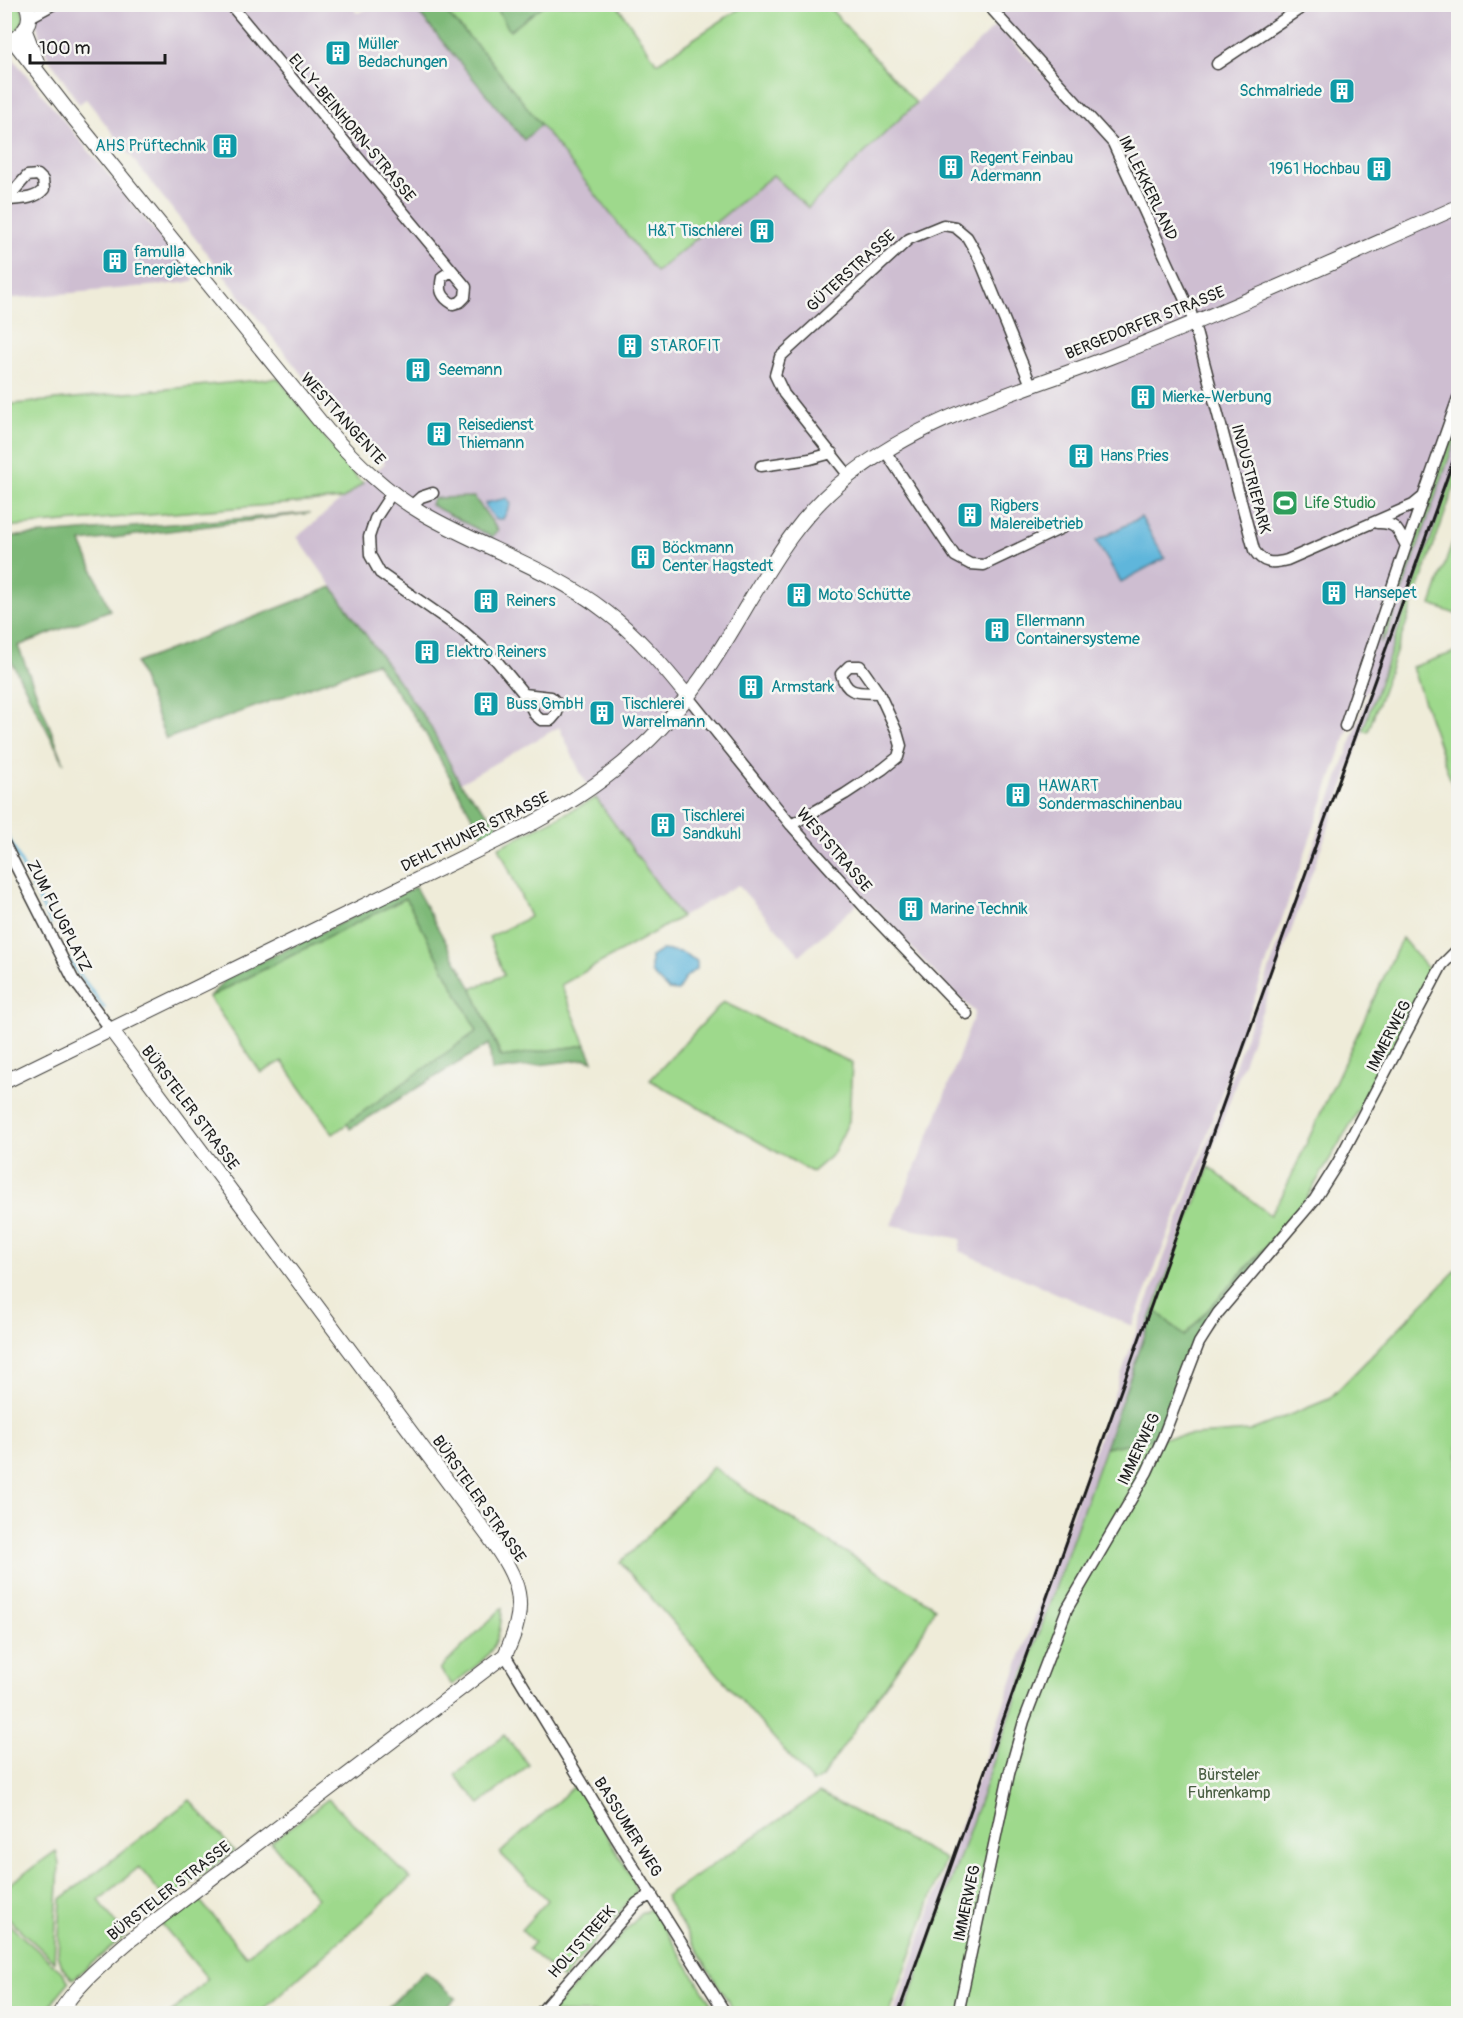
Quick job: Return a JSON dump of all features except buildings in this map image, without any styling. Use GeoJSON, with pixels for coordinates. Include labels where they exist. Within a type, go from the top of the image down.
{"type":"FeatureCollection","features":[{"type":"Feature","properties":{"kind":"street"},"geometry":{"type":"LineString","coordinates":[[25,31],[28,11],[54,4]]}},
{"type":"Feature","properties":{"kind":"street","name":"ELLY-BEINHORN-STRASSE"},"geometry":{"type":"LineString","coordinates":[[230,4],[451,271]]}},
{"type":"Feature","properties":{"kind":"street","name":"IM LEKKERLAND"},"geometry":{"type":"LineString","coordinates":[[987,4],[1113,143],[1194,322]]}},
{"type":"Feature","properties":{"kind":"street"},"geometry":{"type":"LineString","coordinates":[[1217,64],[1307,4]]}},
{"type":"Feature","properties":{"kind":"street"},"geometry":{"type":"LineString","coordinates":[[1007,26],[1015,17]]}},
{"type":"Feature","properties":{"kind":"street","name":"WESTTANGENTE"},"geometry":{"type":"LineString","coordinates":[[45,80],[28,44],[25,31],[8,39],[45,80],[327,430],[367,471],[411,506],[478,542],[559,580],[605,611],[639,641],[688,697]]}},
{"type":"Feature","properties":{"kind":"street","name":"BERGEDORFER STRASSE"},"geometry":{"type":"LineString","coordinates":[[849,476],[916,432],[950,416],[1194,322],[1458,207]]}},
{"type":"Feature","properties":{"kind":"street","name":"GÜTERSTRASSE"},"geometry":{"type":"LineString","coordinates":[[849,476],[784,394],[775,375],[780,357],[909,239],[929,229],[943,225],[955,227],[968,237],[979,258],[1031,385]]}},
{"type":"Feature","properties":{"kind":"street","name":"INDUSTRIEPARK"},"geometry":{"type":"LineString","coordinates":[[1194,322],[1254,550],[1259,558],[1267,563],[1276,563],[1413,505],[1424,496]]}},
{"type":"Feature","properties":{"kind":"street"},"geometry":{"type":"LineString","coordinates":[[1345,726],[1458,398]]}},
{"type":"Feature","properties":{"kind":"street"},"geometry":{"type":"LineString","coordinates":[[885,451],[955,556],[970,564],[984,565],[1064,527]]}},
{"type":"Feature","properties":{"kind":"street"},"geometry":{"type":"LineString","coordinates":[[762,466],[810,459],[832,453]]}},
{"type":"Feature","properties":{"kind":"street","name":"DEHLTHUNER STRASSE"},"geometry":{"type":"LineString","coordinates":[[4,1082],[560,809],[588,791],[643,748],[673,717],[722,647],[774,559],[823,499],[849,476]]}},
{"type":"Feature","properties":{"kind":"street"},"geometry":{"type":"LineString","coordinates":[[392,493],[375,519],[369,537],[370,555],[380,573],[463,631],[496,660],[524,694]]}},
{"type":"Feature","properties":{"kind":"street"},"geometry":{"type":"LineString","coordinates":[[411,506],[421,497],[433,493]]}},
{"type":"Feature","properties":{"kind":"street"},"geometry":{"type":"LineString","coordinates":[[1373,523],[1388,522],[1398,529],[1406,546]]}},
{"type":"Feature","properties":{"kind":"street"},"geometry":{"type":"LineString","coordinates":[[791,825],[845,794],[898,757],[901,746],[897,732],[879,693]]}},
{"type":"Feature","properties":{"kind":"street","name":"WESTSTRASSE"},"geometry":{"type":"LineString","coordinates":[[688,697],[791,825],[867,910],[967,1014]]}},
{"type":"Feature","properties":{"kind":"street","name":"ZUM FLUGPLATZ"},"geometry":{"type":"LineString","coordinates":[[4,843],[73,979],[111,1030]]}},
{"type":"Feature","properties":{"kind":"street","name":"IMMERWEG"},"geometry":{"type":"LineString","coordinates":[[958,2013],[1009,1774],[1024,1721],[1067,1609],[1147,1472],[1199,1343],[1218,1313],[1315,1199],[1375,1095],[1442,965],[1458,949]]}},
{"type":"Feature","properties":{"kind":"street","name":"BÜRSTELER STRASSE"},"geometry":{"type":"LineString","coordinates":[[59,2013],[104,1962],[133,1938],[505,1655],[518,1622],[520,1603],[508,1564],[111,1030]]}},
{"type":"Feature","properties":{"kind":"street","name":"BASSUMER WEG"},"geometry":{"type":"LineString","coordinates":[[505,1655],[726,2013]]}},
{"type":"Feature","properties":{"kind":"street","name":"HOLTSTREEK"},"geometry":{"type":"LineString","coordinates":[[539,2013],[637,1903],[652,1894]]}},
{"type":"Feature","properties":{"kind":"shaded area"},"geometry":{"type":"Polygon","coordinates":[[[350,4],[357,13],[379,5],[412,5],[524,140],[541,125],[656,272],[773,175],[808,208],[996,25],[1051,82],[991,5],[1458,5],[1458,414],[1379,645],[1387,634],[1458,432],[1458,462],[904,2013],[894,2013],[1138,1327],[1214,1124],[1371,686],[1358,701],[1202,1149],[1132,1326],[959,1251],[961,1239],[891,1225],[937,1116],[975,1012],[944,983],[865,897],[800,955],[738,885],[681,917],[596,798],[581,774],[559,727],[460,783],[429,724],[297,537],[385,463],[320,398],[86,99],[79,104],[48,57],[40,38],[32,5],[350,4]]]}},
{"type":"Feature","properties":{"kind":"shaded area"},"geometry":{"type":"Polygon","coordinates":[[[5,54],[11,56],[195,280],[5,299],[5,54]]]}},
{"type":"Feature","properties":{"kind":"green space"},"geometry":{"type":"Polygon","coordinates":[[[4,5],[19,5],[22,10],[22,24],[11,32],[5,32],[4,5]]]}},
{"type":"Feature","properties":{"kind":"green space"},"geometry":{"type":"Polygon","coordinates":[[[412,5],[439,5],[486,55],[541,125],[524,140],[412,5]]]}},
{"type":"Feature","properties":{"kind":"green space"},"geometry":{"type":"Polygon","coordinates":[[[439,5],[495,5],[510,31],[544,5],[617,5],[657,63],[745,5],[827,5],[916,103],[808,208],[773,175],[656,272],[486,55],[439,5]]]}},
{"type":"Feature","properties":{"kind":"green space"},"geometry":{"type":"Polygon","coordinates":[[[495,5],[544,5],[510,31],[495,5]]]}},
{"type":"Feature","properties":{"kind":"green space"},"geometry":{"type":"Polygon","coordinates":[[[278,378],[363,483],[343,499],[5,527],[5,405],[278,378]]]}},
{"type":"Feature","properties":{"kind":"green space"},"geometry":{"type":"Polygon","coordinates":[[[1458,417],[1458,432],[1387,634],[1380,643],[1458,417]]]}},
{"type":"Feature","properties":{"kind":"green space"},"geometry":{"type":"Polygon","coordinates":[[[1458,462],[1458,476],[1368,732],[1363,730],[1458,462]]]}},
{"type":"Feature","properties":{"kind":"green space"},"geometry":{"type":"Polygon","coordinates":[[[474,497],[498,530],[492,537],[431,505],[433,499],[438,498],[474,497]]]}},
{"type":"Feature","properties":{"kind":"green space"},"geometry":{"type":"Polygon","coordinates":[[[310,513],[81,542],[110,610],[18,646],[64,763],[5,649],[5,537],[310,513]]]}},
{"type":"Feature","properties":{"kind":"green space"},"geometry":{"type":"Polygon","coordinates":[[[1458,526],[1458,615],[1431,605],[1458,526]]]}},
{"type":"Feature","properties":{"kind":"green space"},"geometry":{"type":"Polygon","coordinates":[[[332,587],[429,724],[460,783],[500,827],[483,836],[423,729],[376,663],[166,739],[136,663],[332,587]]]}},
{"type":"Feature","properties":{"kind":"green space"},"geometry":{"type":"Polygon","coordinates":[[[1458,651],[1458,795],[1456,796],[1412,667],[1458,651]]]}},
{"type":"Feature","properties":{"kind":"green space"},"geometry":{"type":"Polygon","coordinates":[[[596,798],[681,917],[561,985],[586,1045],[502,1057],[472,989],[504,975],[489,937],[530,917],[499,847],[596,798]]]}},
{"type":"Feature","properties":{"kind":"green space"},"geometry":{"type":"Polygon","coordinates":[[[415,887],[472,989],[501,1057],[586,1045],[593,1061],[586,1059],[492,1071],[489,1044],[350,1129],[347,1123],[477,1031],[406,898],[209,997],[227,978],[415,887]]]}},
{"type":"Feature","properties":{"kind":"green space"},"geometry":{"type":"Polygon","coordinates":[[[406,898],[477,1031],[333,1134],[282,1061],[261,1073],[209,997],[406,898]]]}},
{"type":"Feature","properties":{"kind":"green space"},"geometry":{"type":"Polygon","coordinates":[[[1402,938],[1430,971],[1378,1078],[1302,1206],[1184,1336],[1154,1309],[1209,1167],[1270,1215],[1282,1196],[1402,938]]]}},
{"type":"Feature","properties":{"kind":"green space"},"geometry":{"type":"Polygon","coordinates":[[[723,1002],[852,1063],[849,1121],[833,1154],[812,1172],[650,1080],[723,1002]]]}},
{"type":"Feature","properties":{"kind":"green space"},"geometry":{"type":"Polygon","coordinates":[[[1284,1228],[1197,1339],[1156,1438],[1105,1448],[1154,1309],[1184,1336],[1284,1228]]]}},
{"type":"Feature","properties":{"kind":"green space","name":"Bürsteler Fuhrenkamp"},"geometry":{"type":"Polygon","coordinates":[[[1458,1268],[1458,2013],[904,2014],[1105,1448],[1156,1438],[1250,1431],[1329,1399],[1458,1268]]]}},
{"type":"Feature","properties":{"kind":"green space"},"geometry":{"type":"Polygon","coordinates":[[[713,1467],[762,1501],[935,1607],[924,1630],[822,1777],[813,1783],[620,1562],[713,1467]]]}},
{"type":"Feature","properties":{"kind":"green space"},"geometry":{"type":"Polygon","coordinates":[[[502,1608],[498,1635],[489,1654],[452,1685],[440,1669],[502,1608]]]}},
{"type":"Feature","properties":{"kind":"green space"},"geometry":{"type":"Polygon","coordinates":[[[504,1735],[529,1765],[480,1804],[455,1775],[504,1735]]]}},
{"type":"Feature","properties":{"kind":"green space"},"geometry":{"type":"Polygon","coordinates":[[[577,1784],[635,1883],[636,1893],[563,1979],[528,1949],[534,1942],[521,1930],[548,1900],[500,1853],[577,1784]]]}},
{"type":"Feature","properties":{"kind":"green space"},"geometry":{"type":"Polygon","coordinates":[[[819,1793],[945,1859],[890,2013],[735,2013],[665,1897],[819,1793]]]}},
{"type":"Feature","properties":{"kind":"green space"},"geometry":{"type":"Polygon","coordinates":[[[328,1799],[410,1878],[264,2009],[267,2013],[171,2013],[208,1979],[160,1922],[197,1897],[246,1956],[317,1898],[271,1842],[328,1799]]]}},
{"type":"Feature","properties":{"kind":"green space"},"geometry":{"type":"Polygon","coordinates":[[[190,1800],[234,1851],[167,1901],[139,1867],[99,1900],[125,1936],[73,1979],[62,1967],[58,1954],[61,1899],[190,1800]]]}},
{"type":"Feature","properties":{"kind":"green space"},"geometry":{"type":"Polygon","coordinates":[[[56,1851],[59,1864],[54,1961],[5,1916],[4,1888],[56,1851]]]}},
{"type":"Feature","properties":{"kind":"green space"},"geometry":{"type":"Polygon","coordinates":[[[652,1908],[717,2013],[550,2013],[641,1914],[652,1908]]]}},
{"type":"Feature","properties":{"kind":"green space"},"geometry":{"type":"Polygon","coordinates":[[[5,1921],[63,1973],[69,1982],[54,2000],[47,2013],[5,2013],[5,1921]]]}},
{"type":"Feature","properties":{"kind":"green space"},"geometry":{"type":"Polygon","coordinates":[[[425,1971],[456,1998],[439,2013],[382,2013],[425,1971]]]}},
{"type":"Feature","properties":{"kind":"water"},"geometry":{"type":"Polygon","coordinates":[[[507,498],[511,504],[503,519],[495,519],[485,505],[486,503],[507,498]]]}},
{"type":"Feature","properties":{"kind":"water"},"geometry":{"type":"Polygon","coordinates":[[[1141,517],[1165,558],[1121,582],[1096,541],[1141,517]]]}},
{"type":"Feature","properties":{"kind":"water"},"geometry":{"type":"Polygon","coordinates":[[[662,950],[681,952],[697,961],[697,968],[685,978],[678,991],[668,990],[651,973],[651,957],[662,950]]]}},
{"type":"Feature","properties":{"kind":"waterway"},"geometry":{"type":"LineString","coordinates":[[4,829],[51,924]]}},
{"type":"Feature","properties":{"kind":"waterway"},"geometry":{"type":"LineString","coordinates":[[69,960],[104,1008]]}},
{"type":"Feature","properties":{"kind":"railway"},"geometry":{"type":"LineString","coordinates":[[898,2014],[1458,447]]}},
{"type":"Feature","properties":{"kind":"place","name":"Müller Bedachungen"},"geometry":{"type":"Point","coordinates":[338,53]}},
{"type":"Feature","properties":{"kind":"place","name":"Schmalriede"},"geometry":{"type":"Point","coordinates":[1342,91]}},
{"type":"Feature","properties":{"kind":"place","name":"AHS Prüftechnik"},"geometry":{"type":"Point","coordinates":[225,146]}},
{"type":"Feature","properties":{"kind":"place","name":"Regent Feinbau Adermann"},"geometry":{"type":"Point","coordinates":[951,167]}},
{"type":"Feature","properties":{"kind":"place","name":"1961 Hochbau"},"geometry":{"type":"Point","coordinates":[1379,169]}},
{"type":"Feature","properties":{"kind":"place","name":"H&T Tischlerei"},"geometry":{"type":"Point","coordinates":[762,231]}},
{"type":"Feature","properties":{"kind":"place","name":"famulla Energietechnik"},"geometry":{"type":"Point","coordinates":[115,261]}},
{"type":"Feature","properties":{"kind":"place","name":"STAROFIT"},"geometry":{"type":"Point","coordinates":[630,346]}},
{"type":"Feature","properties":{"kind":"place","name":"Seemann"},"geometry":{"type":"Point","coordinates":[418,370]}},
{"type":"Feature","properties":{"kind":"place","name":"Mierke-Werbung"},"geometry":{"type":"Point","coordinates":[1143,397]}},
{"type":"Feature","properties":{"kind":"place","name":"Reisedienst Thiemann"},"geometry":{"type":"Point","coordinates":[439,434]}},
{"type":"Feature","properties":{"kind":"place","name":"Hans Pries"},"geometry":{"type":"Point","coordinates":[1081,456]}},
{"type":"Feature","properties":{"kind":"place","name":"Life Studio"},"geometry":{"type":"Point","coordinates":[1285,503]}},
{"type":"Feature","properties":{"kind":"place","name":"Rigbers Malereibetrieb"},"geometry":{"type":"Point","coordinates":[970,515]}},
{"type":"Feature","properties":{"kind":"place","name":"Böckmann Center Hagstedt"},"geometry":{"type":"Point","coordinates":[643,557]}},
{"type":"Feature","properties":{"kind":"place","name":"Hansepet"},"geometry":{"type":"Point","coordinates":[1334,593]}},
{"type":"Feature","properties":{"kind":"place","name":"Moto Schütte"},"geometry":{"type":"Point","coordinates":[799,595]}},
{"type":"Feature","properties":{"kind":"place","name":"Reiners"},"geometry":{"type":"Point","coordinates":[486,601]}},
{"type":"Feature","properties":{"kind":"place","name":"Ellermann Containersysteme"},"geometry":{"type":"Point","coordinates":[997,630]}},
{"type":"Feature","properties":{"kind":"place","name":"Elektro Reiners"},"geometry":{"type":"Point","coordinates":[427,652]}},
{"type":"Feature","properties":{"kind":"place","name":"Armstark"},"geometry":{"type":"Point","coordinates":[751,687]}},
{"type":"Feature","properties":{"kind":"place","name":"Buss GmbH"},"geometry":{"type":"Point","coordinates":[486,704]}},
{"type":"Feature","properties":{"kind":"place","name":"Tischlerei Warrelmann"},"geometry":{"type":"Point","coordinates":[602,713]}},
{"type":"Feature","properties":{"kind":"place","name":"HAWART Sondermaschinenbau"},"geometry":{"type":"Point","coordinates":[1018,795]}},
{"type":"Feature","properties":{"kind":"place","name":"Tischlerei Sandkuhl"},"geometry":{"type":"Point","coordinates":[663,825]}},
{"type":"Feature","properties":{"kind":"place","name":"Marine Technik"},"geometry":{"type":"Point","coordinates":[911,909]}}]}
